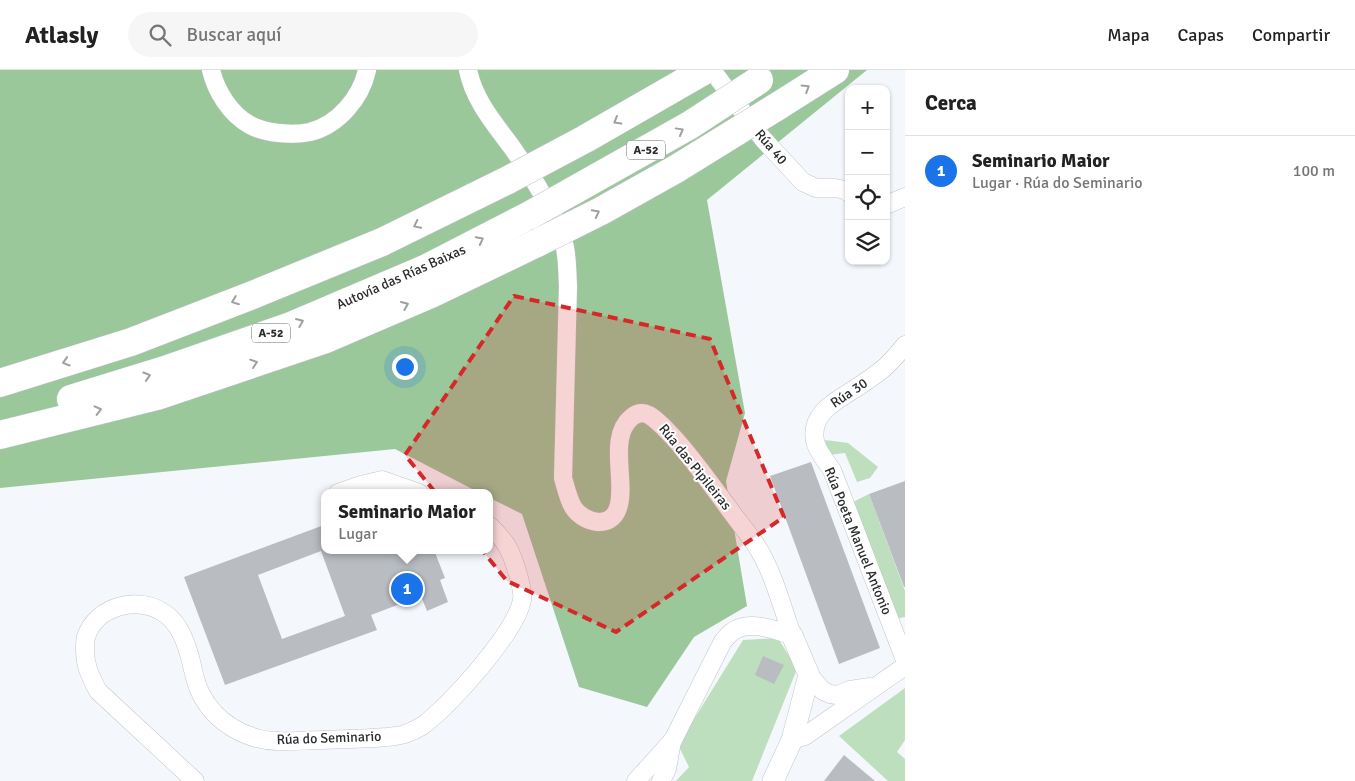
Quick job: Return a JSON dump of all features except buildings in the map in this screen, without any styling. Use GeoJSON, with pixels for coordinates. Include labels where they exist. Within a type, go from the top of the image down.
{"type":"FeatureCollection","features":[{"type":"Feature","properties":{"kind":"highway"},"geometry":{"type":"LineString","coordinates":[[0,382],[131,342],[382,242],[508,180],[585,139],[705,70]]}},
{"type":"Feature","properties":{"kind":"highway"},"geometry":{"type":"LineString","coordinates":[[0,435],[157,396],[326,339],[431,294],[601,211],[676,169],[834,70]]}},
{"type":"Feature","properties":{"kind":"highway","name":"Autovía das Rías Baixas"},"geometry":{"type":"LineString","coordinates":[[0,420],[165,370],[291,326],[425,269],[530,215],[690,125],[766,75]]}},
{"type":"Feature","properties":{"kind":"street"},"geometry":{"type":"LineString","coordinates":[[210,70],[224,100],[243,120],[269,132],[293,134],[319,129],[343,113],[359,90],[367,70]]}},
{"type":"Feature","properties":{"kind":"street","name":"Rúa das Pipileiras"},"geometry":{"type":"LineString","coordinates":[[468,70],[476,94],[490,118],[526,168],[549,208],[564,242],[568,286],[563,478],[572,506],[582,516],[596,522],[603,522],[615,515],[620,500],[620,435],[626,422],[636,414],[646,413],[655,418],[679,443],[759,550],[792,635]]}},
{"type":"Feature","properties":{"kind":"street","name":"Rúa 40"},"geometry":{"type":"LineString","coordinates":[[712,70],[763,139],[803,182],[816,188],[845,190]]}},
{"type":"Feature","properties":{"kind":"street"},"geometry":{"type":"LineString","coordinates":[[890,203],[905,197]]}},
{"type":"Feature","properties":{"kind":"street","name":"Rúa 30"},"geometry":{"type":"LineString","coordinates":[[819,450],[815,443],[814,433],[821,414],[828,406],[865,383],[881,370],[905,345]]}},
{"type":"Feature","properties":{"kind":"street","name":"Rúa Poeta Manuel Antonio"},"geometry":{"type":"LineString","coordinates":[[819,450],[832,470],[905,660]]}},
{"type":"Feature","properties":{"kind":"street"},"geometry":{"type":"LineString","coordinates":[[350,489],[382,480],[408,489]]}},
{"type":"Feature","properties":{"kind":"street","name":"Rúa do Seminario"},"geometry":{"type":"LineString","coordinates":[[195,781],[98,691],[88,673],[85,657],[86,639],[91,626],[100,616],[114,607],[131,604],[148,606],[163,612],[175,622],[185,640],[200,693],[213,712],[240,733],[276,741],[380,738],[403,735],[421,727],[449,703],[500,642],[519,611],[523,598],[520,580],[508,547],[493,529]]}},
{"type":"Feature","properties":{"kind":"street"},"geometry":{"type":"LineString","coordinates":[[661,781],[667,769],[673,740],[723,641],[732,631],[743,627],[755,626],[792,635],[809,675],[823,691],[830,694],[837,695],[850,690],[875,686]]}},
{"type":"Feature","properties":{"kind":"street"},"geometry":{"type":"LineString","coordinates":[[792,740],[805,736],[905,666]]}},
{"type":"Feature","properties":{"kind":"street"},"geometry":{"type":"LineString","coordinates":[[773,781],[792,740],[809,675]]}},
{"type":"Feature","properties":{"kind":"street"},"geometry":{"type":"LineString","coordinates":[[636,781],[673,740]]}},
{"type":"Feature","properties":{"kind":"highlighted area"},"geometry":{"type":"Polygon","coordinates":[[[514,296],[710,339],[784,517],[616,632],[507,581],[405,455],[514,296]]]}},
{"type":"Feature","properties":{"kind":"green space"},"geometry":{"type":"Polygon","coordinates":[[[0,70],[867,70],[849,85],[845,85],[845,88],[707,200],[745,413],[726,481],[747,606],[694,637],[647,707],[579,687],[522,514],[493,500],[493,489],[472,489],[395,449],[0,488],[0,70]]]}},
{"type":"Feature","properties":{"kind":"green space"},"geometry":{"type":"Polygon","coordinates":[[[825,440],[848,443],[878,467],[870,478],[857,482],[845,453],[828,455],[825,440]]]}},
{"type":"Feature","properties":{"kind":"green space"},"geometry":{"type":"Polygon","coordinates":[[[869,494],[905,591],[905,617],[895,619],[853,502],[869,494]]]}},
{"type":"Feature","properties":{"kind":"green space"},"geometry":{"type":"Polygon","coordinates":[[[778,638],[797,669],[752,781],[676,781],[689,767],[678,745],[743,640],[778,638]]]}},
{"type":"Feature","properties":{"kind":"green space"},"geometry":{"type":"Polygon","coordinates":[[[905,688],[905,740],[897,752],[905,759],[905,781],[888,781],[839,736],[905,688]]]}},
{"type":"Feature","properties":{"kind":"place","name":"Seminario Maior"},"geometry":{"type":"Point","coordinates":[407,589]}}]}
